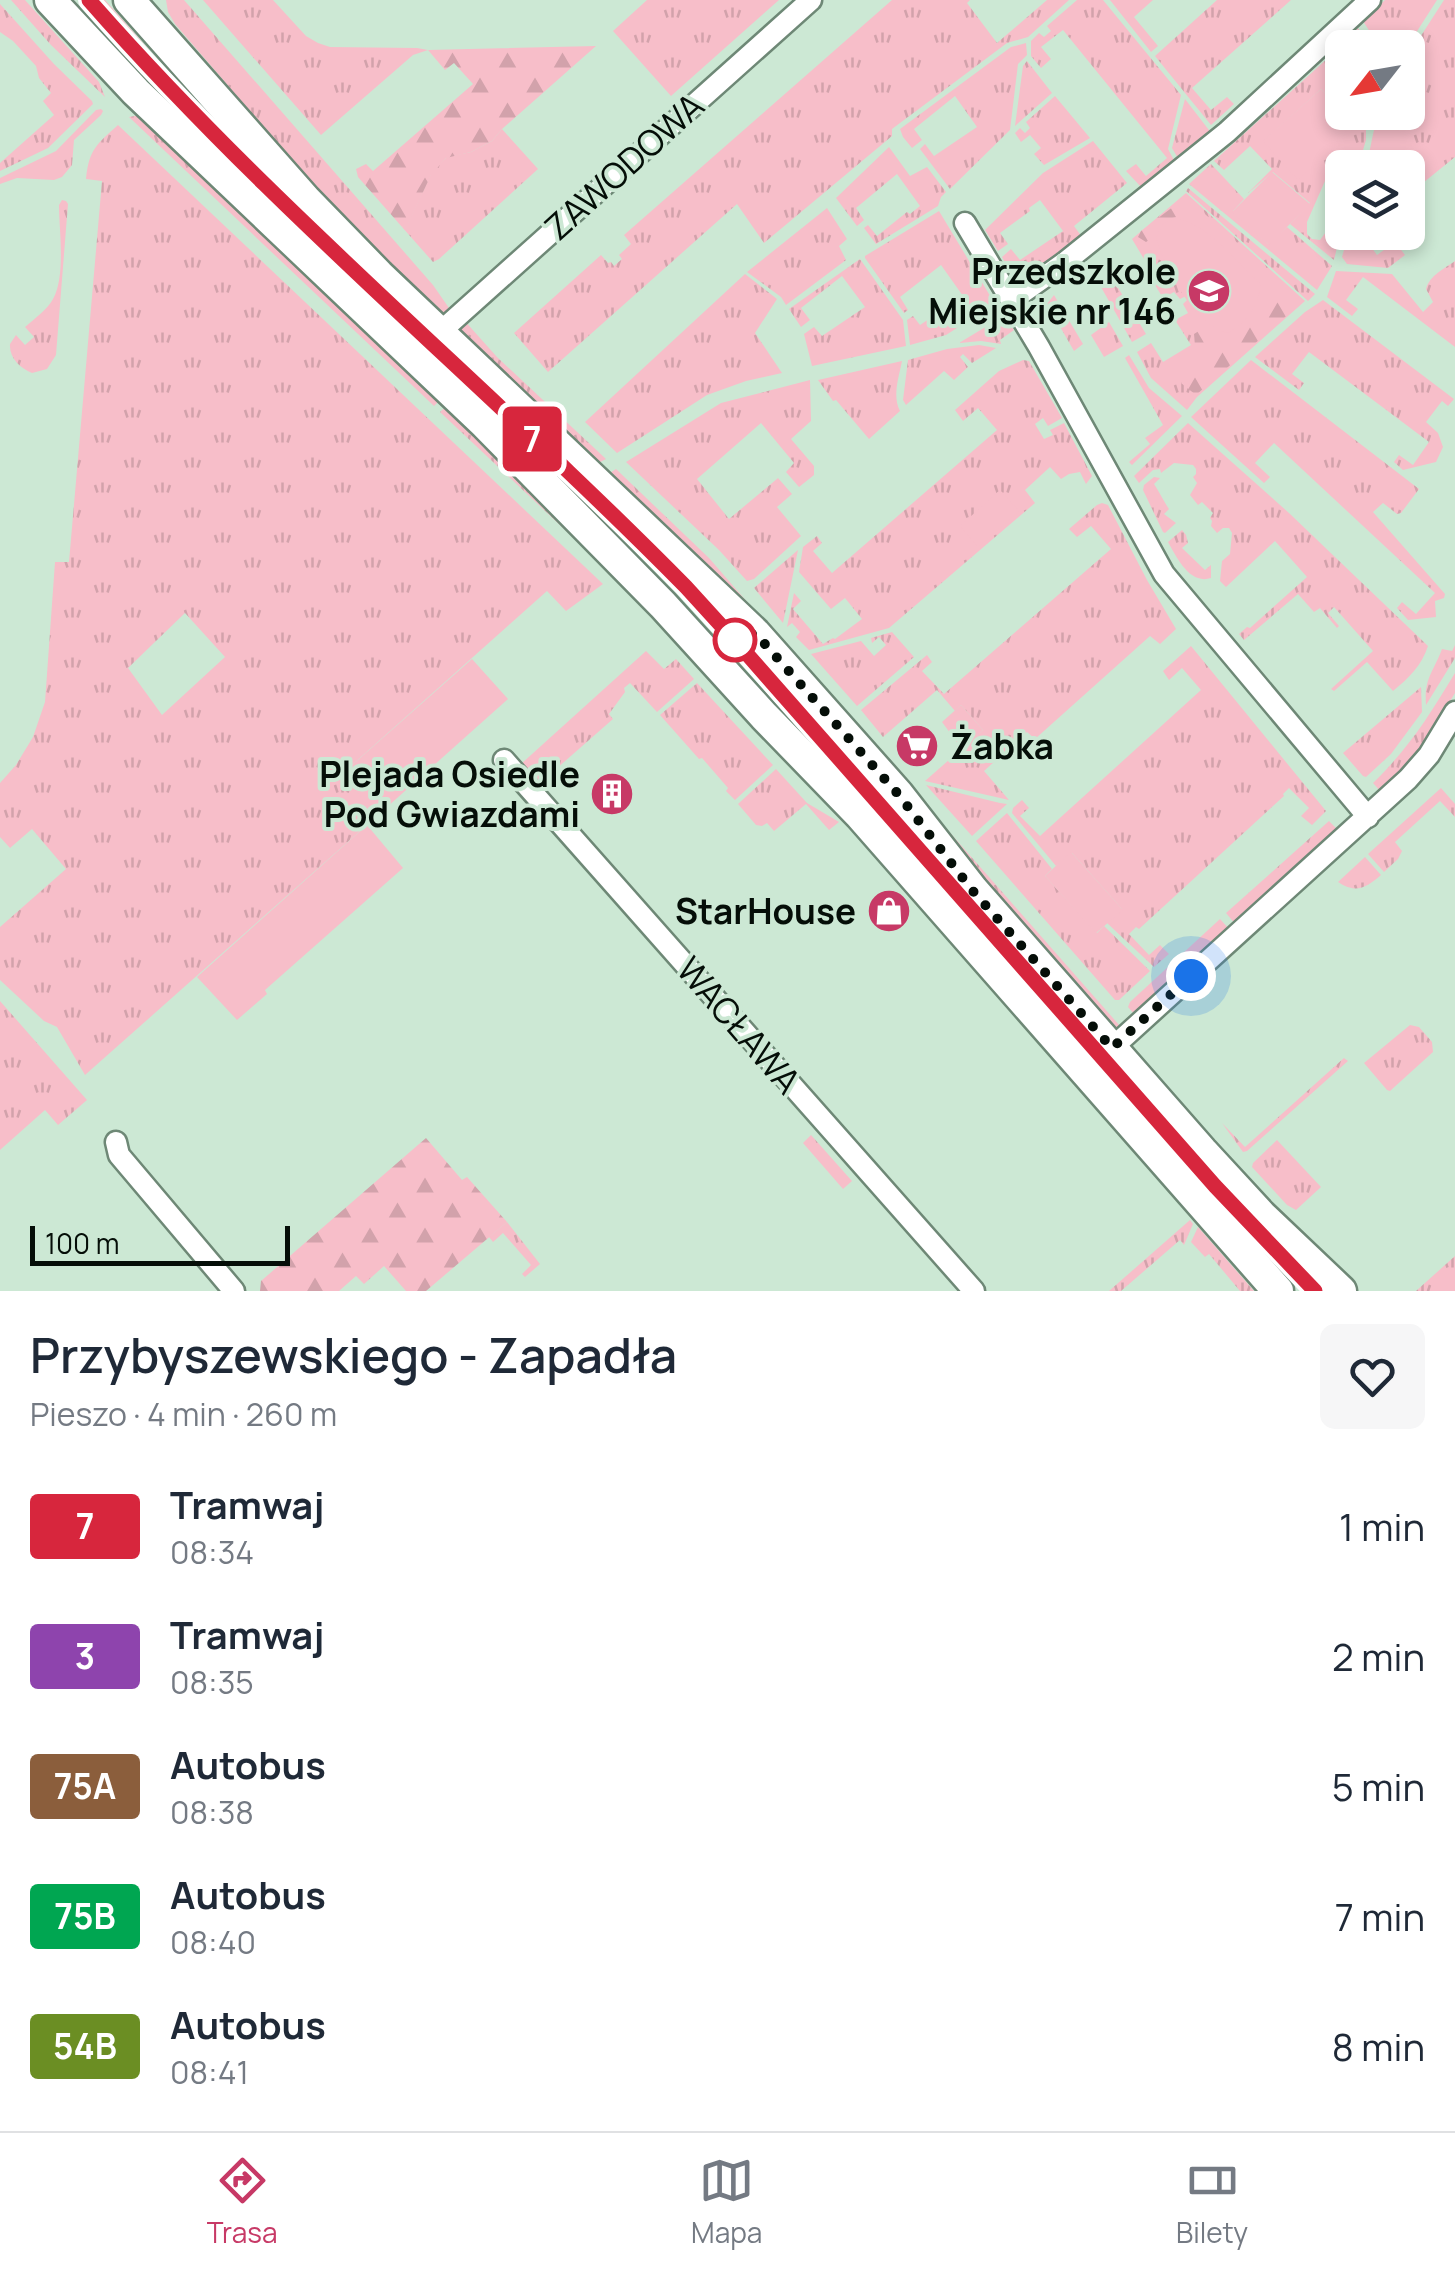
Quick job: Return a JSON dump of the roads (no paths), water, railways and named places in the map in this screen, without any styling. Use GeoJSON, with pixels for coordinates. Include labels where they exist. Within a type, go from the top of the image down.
{"type":"FeatureCollection","features":[{"type":"Feature","properties":{"kind":"main road"},"geometry":{"type":"LineString","coordinates":[[50,0],[136,92],[497,436],[841,793],[1278,1291]]}},
{"type":"Feature","properties":{"kind":"main road"},"geometry":{"type":"LineString","coordinates":[[129,0],[306,200],[378,275],[755,633],[888,782],[972,890],[1248,1201],[1342,1291]]}},
{"type":"Feature","properties":{"kind":"street","name":"ZAWODOWA"},"geometry":{"type":"LineString","coordinates":[[439,333],[811,0]]}},
{"type":"Feature","properties":{"kind":"street"},"geometry":{"type":"LineString","coordinates":[[1012,300],[1227,132],[1359,4]]}},
{"type":"Feature","properties":{"kind":"street"},"geometry":{"type":"LineString","coordinates":[[965,223],[1164,574],[1368,817]]}},
{"type":"Feature","properties":{"kind":"street"},"geometry":{"type":"LineString","coordinates":[[1112,1048],[1368,817],[1418,768],[1455,712]]}},
{"type":"Feature","properties":{"kind":"street","name":"WACŁAWA"},"geometry":{"type":"LineString","coordinates":[[504,760],[974,1291]]}},
{"type":"Feature","properties":{"kind":"street"},"geometry":{"type":"LineString","coordinates":[[116,1142],[119,1155],[234,1291]]}},
{"type":"Feature","properties":{"kind":"tram line"},"geometry":{"type":"LineString","coordinates":[[89,0],[159,77],[307,226],[686,587],[1215,1186],[1315,1291]]}},
{"type":"Feature","properties":{"kind":"tram line","name":"7"},"geometry":{"type":"LineString","coordinates":[[89,0],[251,172],[686,587],[1215,1186],[1315,1291]]}},
{"type":"Feature","properties":{"kind":"place","name":"Przedszkole Miejskie nr 146"},"geometry":{"type":"Point","coordinates":[1209,291]}},
{"type":"Feature","properties":{"kind":"place","name":"Żabka"},"geometry":{"type":"Point","coordinates":[917,746]}},
{"type":"Feature","properties":{"kind":"place","name":"Plejada Osiedle Pod Gwiazdami"},"geometry":{"type":"Point","coordinates":[612,794]}},
{"type":"Feature","properties":{"kind":"place","name":"StarHouse"},"geometry":{"type":"Point","coordinates":[889,911]}}]}
